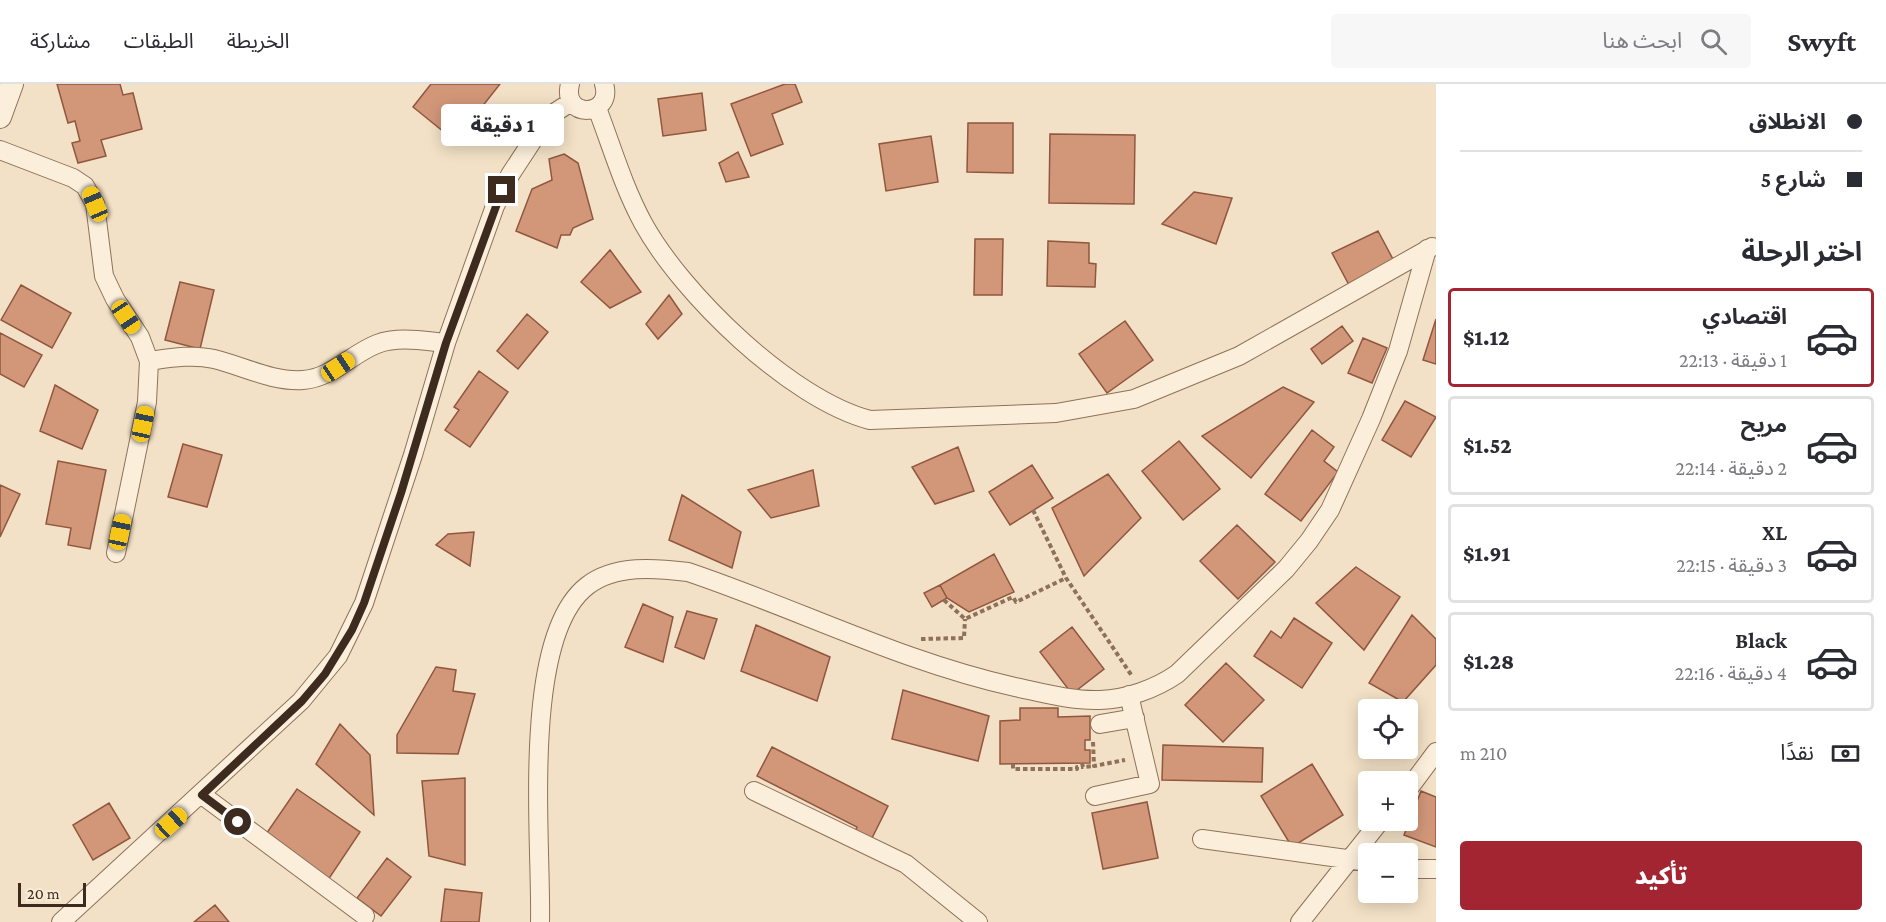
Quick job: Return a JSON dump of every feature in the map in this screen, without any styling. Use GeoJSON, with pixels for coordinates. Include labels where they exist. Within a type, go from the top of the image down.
{"type":"FeatureCollection","features":[{"type":"Feature","properties":{"kind":"street"},"geometry":{"type":"LineString","coordinates":[[0,117],[12,84]]}},
{"type":"Feature","properties":{"kind":"street"},"geometry":{"type":"LineString","coordinates":[[61,922],[202,795],[302,701],[325,674],[348,638],[364,603],[446,343],[495,206],[510,175],[548,117],[570,93],[578,109],[588,111],[597,108],[604,101],[609,86]]}},
{"type":"Feature","properties":{"kind":"street"},"geometry":{"type":"LineString","coordinates":[[597,108],[633,204],[679,275],[731,331],[774,366],[848,414],[870,420],[1056,413],[1134,399],[1239,356],[1431,247]]}},
{"type":"Feature","properties":{"kind":"street"},"geometry":{"type":"LineString","coordinates":[[0,150],[74,178],[85,186],[95,204],[104,276],[115,299],[140,337],[149,361],[147,402],[116,553]]}},
{"type":"Feature","properties":{"kind":"street"},"geometry":{"type":"LineString","coordinates":[[540,922],[540,717],[548,668],[556,639],[567,613],[585,587],[609,574],[625,571],[665,569],[688,572],[920,660],[980,679],[1071,699],[1102,700],[1158,687],[1177,674],[1239,617],[1286,569],[1325,518],[1361,441],[1398,351],[1431,247]]}},
{"type":"Feature","properties":{"kind":"street"},"geometry":{"type":"LineString","coordinates":[[149,361],[193,356],[212,358],[259,374],[296,380],[327,374],[380,343],[414,340],[446,343]]}},
{"type":"Feature","properties":{"kind":"street"},"geometry":{"type":"LineString","coordinates":[[1095,796],[1150,784],[1135,718],[1136,693]]}},
{"type":"Feature","properties":{"kind":"street"},"geometry":{"type":"LineString","coordinates":[[1097,730],[1135,718]]}},
{"type":"Feature","properties":{"kind":"street"},"geometry":{"type":"LineString","coordinates":[[1418,776],[1436,752]]}},
{"type":"Feature","properties":{"kind":"street"},"geometry":{"type":"LineString","coordinates":[[754,791],[906,864],[978,922]]}},
{"type":"Feature","properties":{"kind":"street"},"geometry":{"type":"LineString","coordinates":[[202,795],[365,916]]}},
{"type":"Feature","properties":{"kind":"street"},"geometry":{"type":"LineString","coordinates":[[1300,922],[1372,831]]}},
{"type":"Feature","properties":{"kind":"street"},"geometry":{"type":"LineString","coordinates":[[1202,839],[1358,860]]}},
{"type":"Feature","properties":{"kind":"street"},"geometry":{"type":"LineString","coordinates":[[1418,869],[1436,869]]}},
{"type":"Feature","properties":{"kind":"path"},"geometry":{"type":"LineString","coordinates":[[1033,510],[1066,578],[1136,693]]}},
{"type":"Feature","properties":{"kind":"path"},"geometry":{"type":"LineString","coordinates":[[965,619],[1012,597],[1016,602],[1066,578]]}},
{"type":"Feature","properties":{"kind":"path"},"geometry":{"type":"LineString","coordinates":[[944,600],[965,619]]}},
{"type":"Feature","properties":{"kind":"path"},"geometry":{"type":"LineString","coordinates":[[920,660],[921,637],[964,638],[965,619]]}},
{"type":"Feature","properties":{"kind":"path"},"geometry":{"type":"LineString","coordinates":[[1094,766],[1097,730]]}},
{"type":"Feature","properties":{"kind":"path"},"geometry":{"type":"LineString","coordinates":[[1013,764],[1013,769],[1077,769],[1083,765],[1094,766],[1128,759],[1126,750]]}},
{"type":"Feature","properties":{"kind":"building"},"geometry":{"type":"Polygon","coordinates":[[[57,84],[120,84],[123,95],[133,93],[142,129],[101,140],[106,156],[78,163],[72,143],[80,141],[75,121],[68,123],[57,84]]]}},
{"type":"Feature","properties":{"kind":"building"},"geometry":{"type":"Polygon","coordinates":[[[431,84],[500,84],[455,141],[413,107],[431,84]]]}},
{"type":"Feature","properties":{"kind":"building"},"geometry":{"type":"Polygon","coordinates":[[[785,84],[795,84],[802,102],[772,114],[783,144],[751,156],[731,104],[785,84]]]}},
{"type":"Feature","properties":{"kind":"building"},"geometry":{"type":"Polygon","coordinates":[[[702,93],[706,130],[663,136],[658,99],[702,93]]]}},
{"type":"Feature","properties":{"kind":"building"},"geometry":{"type":"Polygon","coordinates":[[[968,123],[1013,123],[1013,173],[967,172],[968,123]]]}},
{"type":"Feature","properties":{"kind":"building"},"geometry":{"type":"Polygon","coordinates":[[[1050,134],[1135,135],[1134,204],[1049,203],[1050,134]]]}},
{"type":"Feature","properties":{"kind":"building"},"geometry":{"type":"Polygon","coordinates":[[[931,136],[938,182],[886,191],[879,144],[931,136]]]}},
{"type":"Feature","properties":{"kind":"building"},"geometry":{"type":"Polygon","coordinates":[[[738,152],[749,177],[726,182],[719,163],[738,152]]]}},
{"type":"Feature","properties":{"kind":"building"},"geometry":{"type":"Polygon","coordinates":[[[564,154],[578,163],[593,219],[573,228],[570,235],[561,235],[557,248],[516,231],[532,189],[552,180],[549,159],[564,154]]]}},
{"type":"Feature","properties":{"kind":"building"},"geometry":{"type":"Polygon","coordinates":[[[1194,192],[1232,198],[1216,244],[1162,224],[1194,192]]]}},
{"type":"Feature","properties":{"kind":"building"},"geometry":{"type":"Polygon","coordinates":[[[1378,231],[1395,263],[1349,285],[1332,253],[1378,231]]]}},
{"type":"Feature","properties":{"kind":"building"},"geometry":{"type":"Polygon","coordinates":[[[975,239],[1003,239],[1002,295],[974,295],[975,239]]]}},
{"type":"Feature","properties":{"kind":"building"},"geometry":{"type":"Polygon","coordinates":[[[1048,241],[1089,243],[1089,263],[1096,264],[1095,287],[1047,286],[1048,241]]]}},
{"type":"Feature","properties":{"kind":"building"},"geometry":{"type":"Polygon","coordinates":[[[610,250],[641,292],[610,308],[581,282],[610,250]]]}},
{"type":"Feature","properties":{"kind":"building"},"geometry":{"type":"Polygon","coordinates":[[[180,282],[214,290],[200,349],[165,340],[180,282]]]}},
{"type":"Feature","properties":{"kind":"building"},"geometry":{"type":"Polygon","coordinates":[[[21,285],[71,313],[52,348],[1,320],[21,285]]]}},
{"type":"Feature","properties":{"kind":"building"},"geometry":{"type":"Polygon","coordinates":[[[669,295],[682,314],[658,339],[646,324],[669,295]]]}},
{"type":"Feature","properties":{"kind":"building"},"geometry":{"type":"Polygon","coordinates":[[[527,314],[548,332],[518,369],[497,351],[527,314]]]}},
{"type":"Feature","properties":{"kind":"building"},"geometry":{"type":"Polygon","coordinates":[[[1436,319],[1436,364],[1423,360],[1436,319]]]}},
{"type":"Feature","properties":{"kind":"building"},"geometry":{"type":"Polygon","coordinates":[[[1125,321],[1153,360],[1107,393],[1079,354],[1125,321]]]}},
{"type":"Feature","properties":{"kind":"building"},"geometry":{"type":"Polygon","coordinates":[[[1342,326],[1353,341],[1322,364],[1311,349],[1342,326]]]}},
{"type":"Feature","properties":{"kind":"building"},"geometry":{"type":"Polygon","coordinates":[[[0,333],[42,355],[24,387],[0,374],[0,333]]]}},
{"type":"Feature","properties":{"kind":"building"},"geometry":{"type":"Polygon","coordinates":[[[1363,338],[1387,348],[1372,383],[1348,373],[1363,338]]]}},
{"type":"Feature","properties":{"kind":"building"},"geometry":{"type":"Polygon","coordinates":[[[479,371],[508,392],[470,447],[445,430],[459,410],[454,407],[479,371]]]}},
{"type":"Feature","properties":{"kind":"building"},"geometry":{"type":"Polygon","coordinates":[[[55,385],[98,410],[82,449],[40,431],[55,385]]]}},
{"type":"Feature","properties":{"kind":"building"},"geometry":{"type":"Polygon","coordinates":[[[1283,387],[1314,402],[1251,478],[1202,436],[1283,387]]]}},
{"type":"Feature","properties":{"kind":"building"},"geometry":{"type":"Polygon","coordinates":[[[1405,401],[1436,417],[1411,457],[1382,440],[1405,401]]]}},
{"type":"Feature","properties":{"kind":"building"},"geometry":{"type":"Polygon","coordinates":[[[1312,430],[1334,447],[1324,461],[1338,472],[1301,521],[1265,494],[1312,430]]]}},
{"type":"Feature","properties":{"kind":"building"},"geometry":{"type":"Polygon","coordinates":[[[1179,441],[1220,489],[1183,520],[1142,471],[1179,441]]]}},
{"type":"Feature","properties":{"kind":"building"},"geometry":{"type":"Polygon","coordinates":[[[183,444],[222,455],[207,507],[168,497],[183,444]]]}},
{"type":"Feature","properties":{"kind":"building"},"geometry":{"type":"Polygon","coordinates":[[[958,447],[974,491],[935,504],[912,467],[958,447]]]}},
{"type":"Feature","properties":{"kind":"building"},"geometry":{"type":"Polygon","coordinates":[[[58,461],[106,470],[90,549],[68,545],[71,528],[46,524],[58,461]]]}},
{"type":"Feature","properties":{"kind":"building"},"geometry":{"type":"Polygon","coordinates":[[[1032,465],[1053,498],[1010,525],[989,492],[1032,465]]]}},
{"type":"Feature","properties":{"kind":"building"},"geometry":{"type":"Polygon","coordinates":[[[813,470],[819,506],[771,518],[748,490],[813,470]]]}},
{"type":"Feature","properties":{"kind":"building"},"geometry":{"type":"Polygon","coordinates":[[[1108,474],[1141,518],[1084,576],[1052,508],[1108,474]]]}},
{"type":"Feature","properties":{"kind":"building"},"geometry":{"type":"Polygon","coordinates":[[[0,485],[20,494],[0,537],[0,485]]]}},
{"type":"Feature","properties":{"kind":"building"},"geometry":{"type":"Polygon","coordinates":[[[682,495],[741,532],[732,568],[669,540],[682,495]]]}},
{"type":"Feature","properties":{"kind":"building"},"geometry":{"type":"Polygon","coordinates":[[[1237,525],[1275,562],[1238,599],[1200,561],[1237,525]]]}},
{"type":"Feature","properties":{"kind":"building"},"geometry":{"type":"Polygon","coordinates":[[[474,532],[470,566],[436,545],[448,534],[474,532]]]}},
{"type":"Feature","properties":{"kind":"building"},"geometry":{"type":"Polygon","coordinates":[[[994,554],[1014,592],[969,612],[947,598],[940,585],[994,554]]]}},
{"type":"Feature","properties":{"kind":"building"},"geometry":{"type":"Polygon","coordinates":[[[1356,567],[1400,597],[1364,650],[1316,603],[1356,567]]]}},
{"type":"Feature","properties":{"kind":"building"},"geometry":{"type":"Polygon","coordinates":[[[940,585],[947,598],[932,607],[924,593],[940,585]]]}},
{"type":"Feature","properties":{"kind":"building"},"geometry":{"type":"Polygon","coordinates":[[[643,604],[673,617],[663,662],[625,647],[643,604]]]}},
{"type":"Feature","properties":{"kind":"building"},"geometry":{"type":"Polygon","coordinates":[[[687,611],[717,619],[704,659],[675,647],[687,611]]]}},
{"type":"Feature","properties":{"kind":"building"},"geometry":{"type":"Polygon","coordinates":[[[1412,615],[1436,639],[1436,665],[1406,699],[1398,699],[1369,683],[1412,615]]]}},
{"type":"Feature","properties":{"kind":"building"},"geometry":{"type":"Polygon","coordinates":[[[1294,618],[1332,643],[1302,688],[1254,656],[1271,631],[1281,638],[1294,618]]]}},
{"type":"Feature","properties":{"kind":"building"},"geometry":{"type":"Polygon","coordinates":[[[756,625],[830,657],[817,701],[741,671],[756,625]]]}},
{"type":"Feature","properties":{"kind":"building"},"geometry":{"type":"Polygon","coordinates":[[[1072,627],[1104,669],[1072,694],[1040,652],[1072,627]]]}},
{"type":"Feature","properties":{"kind":"building"},"geometry":{"type":"Polygon","coordinates":[[[1226,663],[1264,700],[1223,742],[1185,705],[1226,663]]]}},
{"type":"Feature","properties":{"kind":"building"},"geometry":{"type":"Polygon","coordinates":[[[436,667],[456,670],[453,691],[475,694],[458,754],[397,753],[397,735],[436,667]]]}},
{"type":"Feature","properties":{"kind":"building"},"geometry":{"type":"Polygon","coordinates":[[[903,690],[989,716],[978,761],[892,739],[903,690]]]}},
{"type":"Feature","properties":{"kind":"building"},"geometry":{"type":"Polygon","coordinates":[[[1020,708],[1058,708],[1058,717],[1090,716],[1090,740],[1085,740],[1085,750],[1090,750],[1090,763],[1000,764],[1000,721],[1020,720],[1020,708]]]}},
{"type":"Feature","properties":{"kind":"building"},"geometry":{"type":"Polygon","coordinates":[[[340,724],[370,755],[374,815],[316,764],[340,724]]]}},
{"type":"Feature","properties":{"kind":"building"},"geometry":{"type":"Polygon","coordinates":[[[1163,745],[1263,748],[1262,782],[1162,780],[1163,745]]]}},
{"type":"Feature","properties":{"kind":"building"},"geometry":{"type":"Polygon","coordinates":[[[772,747],[888,806],[870,842],[854,834],[857,827],[757,776],[772,747]]]}},
{"type":"Feature","properties":{"kind":"building"},"geometry":{"type":"Polygon","coordinates":[[[1312,764],[1343,815],[1292,847],[1261,796],[1312,764]]]}},
{"type":"Feature","properties":{"kind":"building"},"geometry":{"type":"Polygon","coordinates":[[[465,778],[465,865],[429,856],[422,781],[465,778]]]}},
{"type":"Feature","properties":{"kind":"building"},"geometry":{"type":"Polygon","coordinates":[[[297,789],[360,832],[328,880],[264,837],[297,789]]]}},
{"type":"Feature","properties":{"kind":"building"},"geometry":{"type":"Polygon","coordinates":[[[1421,791],[1436,797],[1436,847],[1404,835],[1406,831],[1418,831],[1418,799],[1421,791]]]}},
{"type":"Feature","properties":{"kind":"building"},"geometry":{"type":"Polygon","coordinates":[[[1147,802],[1158,858],[1103,869],[1092,813],[1147,802]]]}},
{"type":"Feature","properties":{"kind":"building"},"geometry":{"type":"Polygon","coordinates":[[[109,803],[130,838],[93,860],[73,825],[109,803]]]}},
{"type":"Feature","properties":{"kind":"building"},"geometry":{"type":"Polygon","coordinates":[[[387,858],[411,877],[381,916],[357,898],[387,858]]]}},
{"type":"Feature","properties":{"kind":"building"},"geometry":{"type":"Polygon","coordinates":[[[445,889],[482,893],[479,922],[441,922],[445,889]]]}},
{"type":"Feature","properties":{"kind":"building"},"geometry":{"type":"Polygon","coordinates":[[[215,905],[229,922],[194,922],[215,905]]]}},
{"type":"Feature","properties":{"kind":"route"},"geometry":{"type":"LineString","coordinates":[[238,822],[202,795],[302,701],[338,656],[352,630],[364,603],[401,493],[446,343],[502,190]]}}]}
